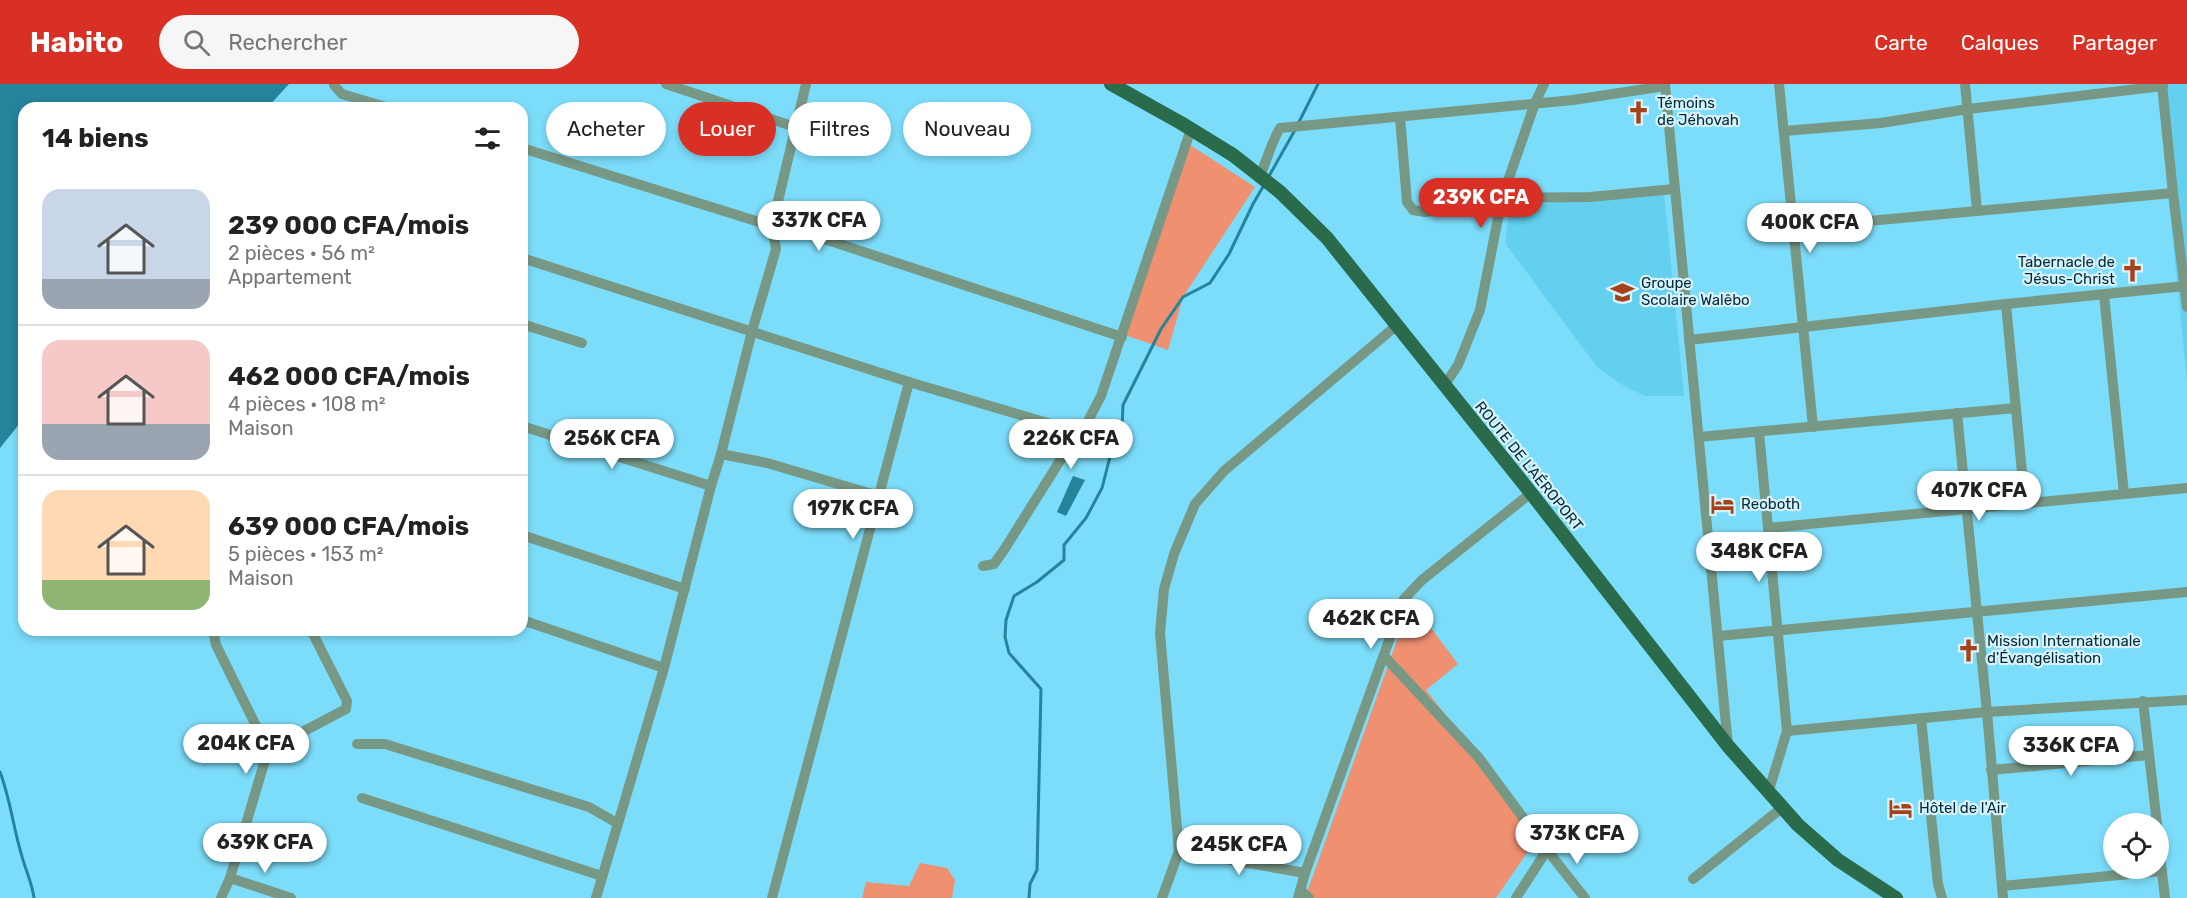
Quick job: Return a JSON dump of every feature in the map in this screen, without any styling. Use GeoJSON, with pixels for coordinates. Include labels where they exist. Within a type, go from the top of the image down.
{"type":"FeatureCollection","features":[{"type":"Feature","properties":{"kind":"main road","name":"ROUTE DE L'AÉROPORT"},"geometry":{"type":"LineString","coordinates":[[1111,84],[1233,155],[1280,192],[1327,238],[1530,492],[1728,746],[1798,825],[1838,860],[1896,898]]}},
{"type":"Feature","properties":{"kind":"street"},"geometry":{"type":"LineString","coordinates":[[666,84],[788,125]]}},
{"type":"Feature","properties":{"kind":"street"},"geometry":{"type":"LineString","coordinates":[[801,102],[806,84]]}},
{"type":"Feature","properties":{"kind":"street"},"geometry":{"type":"LineString","coordinates":[[1444,386],[1458,365],[1480,310],[1502,198],[1535,103],[1544,84]]}},
{"type":"Feature","properties":{"kind":"street"},"geometry":{"type":"LineString","coordinates":[[1779,84],[1813,427]]}},
{"type":"Feature","properties":{"kind":"street"},"geometry":{"type":"LineString","coordinates":[[1965,84],[1977,210]]}},
{"type":"Feature","properties":{"kind":"street"},"geometry":{"type":"LineString","coordinates":[[334,85],[342,94],[369,102]]}},
{"type":"Feature","properties":{"kind":"street"},"geometry":{"type":"LineString","coordinates":[[1260,176],[1273,140],[1280,128],[1573,100],[1665,85],[1728,746]]}},
{"type":"Feature","properties":{"kind":"street"},"geometry":{"type":"LineString","coordinates":[[1784,131],[1881,123],[1968,109],[2163,85],[2187,307]]}},
{"type":"Feature","properties":{"kind":"street"},"geometry":{"type":"LineString","coordinates":[[1400,117],[1407,202],[1413,210],[1425,212],[1502,198],[1590,197],[1675,189]]}},
{"type":"Feature","properties":{"kind":"street"},"geometry":{"type":"LineString","coordinates":[[983,566],[994,564],[1004,550],[1101,396],[1191,129]]}},
{"type":"Feature","properties":{"kind":"street"},"geometry":{"type":"LineString","coordinates":[[528,150],[771,226],[800,231],[1122,337]]}},
{"type":"Feature","properties":{"kind":"street"},"geometry":{"type":"LineString","coordinates":[[596,898],[664,668],[711,486],[722,454],[752,331],[776,249],[771,226],[788,156]]}},
{"type":"Feature","properties":{"kind":"street"},"geometry":{"type":"LineString","coordinates":[[1793,228],[2173,193]]}},
{"type":"Feature","properties":{"kind":"street"},"geometry":{"type":"LineString","coordinates":[[528,260],[909,382],[1078,432]]}},
{"type":"Feature","properties":{"kind":"street"},"geometry":{"type":"LineString","coordinates":[[1689,340],[2185,286]]}},
{"type":"Feature","properties":{"kind":"street"},"geometry":{"type":"LineString","coordinates":[[2104,295],[2124,494]]}},
{"type":"Feature","properties":{"kind":"street"},"geometry":{"type":"LineString","coordinates":[[2006,304],[2025,504]]}},
{"type":"Feature","properties":{"kind":"street"},"geometry":{"type":"LineString","coordinates":[[528,326],[582,343]]}},
{"type":"Feature","properties":{"kind":"street"},"geometry":{"type":"LineString","coordinates":[[1162,898],[1179,851],[1160,633],[1164,589],[1174,554],[1195,504],[1224,471],[1396,326]]}},
{"type":"Feature","properties":{"kind":"street"},"geometry":{"type":"LineString","coordinates":[[772,898],[909,382]]}},
{"type":"Feature","properties":{"kind":"street"},"geometry":{"type":"LineString","coordinates":[[1699,438],[2016,408]]}},
{"type":"Feature","properties":{"kind":"street"},"geometry":{"type":"LineString","coordinates":[[1957,413],[1975,612],[1987,712],[2002,892],[2103,879]]}},
{"type":"Feature","properties":{"kind":"street"},"geometry":{"type":"LineString","coordinates":[[528,428],[711,486]]}},
{"type":"Feature","properties":{"kind":"street"},"geometry":{"type":"LineString","coordinates":[[1759,432],[1787,731],[1769,790]]}},
{"type":"Feature","properties":{"kind":"street"},"geometry":{"type":"LineString","coordinates":[[722,454],[767,463],[879,496]]}},
{"type":"Feature","properties":{"kind":"street"},"geometry":{"type":"LineString","coordinates":[[1768,528],[2187,488]]}},
{"type":"Feature","properties":{"kind":"street"},"geometry":{"type":"LineString","coordinates":[[1309,898],[1299,894],[1305,873],[1404,599],[1422,580],[1530,492]]}},
{"type":"Feature","properties":{"kind":"street"},"geometry":{"type":"LineString","coordinates":[[528,537],[685,588]]}},
{"type":"Feature","properties":{"kind":"street"},"geometry":{"type":"LineString","coordinates":[[1718,636],[2187,592]]}},
{"type":"Feature","properties":{"kind":"street"},"geometry":{"type":"LineString","coordinates":[[528,622],[664,668]]}},
{"type":"Feature","properties":{"kind":"street"},"geometry":{"type":"LineString","coordinates":[[214,636],[216,645],[268,750],[230,878],[221,898]]}},
{"type":"Feature","properties":{"kind":"street"},"geometry":{"type":"LineString","coordinates":[[268,750],[346,709],[347,701],[314,636]]}},
{"type":"Feature","properties":{"kind":"street"},"geometry":{"type":"LineString","coordinates":[[1384,656],[1479,758],[1585,898]]}},
{"type":"Feature","properties":{"kind":"street"},"geometry":{"type":"LineString","coordinates":[[1787,731],[1987,712],[2187,700]]}},
{"type":"Feature","properties":{"kind":"street"},"geometry":{"type":"LineString","coordinates":[[2143,701],[2156,813]]}},
{"type":"Feature","properties":{"kind":"street"},"geometry":{"type":"LineString","coordinates":[[1920,718],[1938,884],[1942,898]]}},
{"type":"Feature","properties":{"kind":"street"},"geometry":{"type":"LineString","coordinates":[[357,744],[385,744],[589,807],[617,823]]}},
{"type":"Feature","properties":{"kind":"street"},"geometry":{"type":"LineString","coordinates":[[1991,770],[2149,755]]}},
{"type":"Feature","properties":{"kind":"street"},"geometry":{"type":"LineString","coordinates":[[362,798],[602,876]]}},
{"type":"Feature","properties":{"kind":"street"},"geometry":{"type":"LineString","coordinates":[[1692,879],[1783,807]]}},
{"type":"Feature","properties":{"kind":"street"},"geometry":{"type":"LineString","coordinates":[[1516,898],[1547,850]]}},
{"type":"Feature","properties":{"kind":"street"},"geometry":{"type":"LineString","coordinates":[[1179,851],[1305,873]]}},
{"type":"Feature","properties":{"kind":"street"},"geometry":{"type":"LineString","coordinates":[[230,878],[291,898]]}},
{"type":"Feature","properties":{"kind":"street"},"geometry":{"type":"LineString","coordinates":[[2163,879],[2165,898]]}},
{"type":"Feature","properties":{"kind":"shaded area"},"geometry":{"type":"Polygon","coordinates":[[[0,84],[289,84],[272,102],[18,102],[18,426],[0,448],[0,84]]]}},
{"type":"Feature","properties":{"kind":"shaded area"},"geometry":{"type":"Polygon","coordinates":[[[2157,84],[2187,84],[2187,380],[2157,84]]]}},
{"type":"Feature","properties":{"kind":"shaded area"},"geometry":{"type":"Polygon","coordinates":[[[1187,143],[1255,187],[1183,297],[1168,350],[1122,334],[1187,143]]]}},
{"type":"Feature","properties":{"kind":"shaded area"},"geometry":{"type":"Polygon","coordinates":[[[1664,192],[1684,396],[1645,396],[1619,383],[1597,367],[1505,243],[1510,207],[1664,192]]]}},
{"type":"Feature","properties":{"kind":"shaded area"},"geometry":{"type":"Polygon","coordinates":[[[1073,476],[1085,480],[1066,516],[1057,512],[1073,476]]]}},
{"type":"Feature","properties":{"kind":"shaded area"},"geometry":{"type":"Polygon","coordinates":[[[1411,601],[1458,664],[1426,690],[1540,834],[1496,898],[1305,898],[1411,601]]]}},
{"type":"Feature","properties":{"kind":"shaded area"},"geometry":{"type":"Polygon","coordinates":[[[920,863],[947,868],[955,880],[952,898],[862,898],[866,882],[909,886],[920,863]]]}},
{"type":"Feature","properties":{"kind":"waterway"},"geometry":{"type":"LineString","coordinates":[[1298,124],[1318,84]]}},
{"type":"Feature","properties":{"kind":"waterway"},"geometry":{"type":"LineString","coordinates":[[1269,176],[1295,130]]}},
{"type":"Feature","properties":{"kind":"waterway"},"geometry":{"type":"LineString","coordinates":[[1029,898],[1030,884],[1037,870],[1041,689],[1009,653],[1005,637],[1006,620],[1014,596],[1037,582],[1064,560],[1064,545],[1086,518],[1102,488],[1110,457],[1118,445],[1122,429],[1123,405],[1161,329],[1183,297],[1210,283],[1229,254],[1264,185]]}},
{"type":"Feature","properties":{"kind":"waterway"},"geometry":{"type":"LineString","coordinates":[[0,772],[34,898]]}},
{"type":"Feature","properties":{"kind":"place","name":"Témoins de Jéhovah"},"geometry":{"type":"Point","coordinates":[1639,112]}},
{"type":"Feature","properties":{"kind":"place","name":"Tabernacle de Jésus-Christ"},"geometry":{"type":"Point","coordinates":[2133,271]}},
{"type":"Feature","properties":{"kind":"place","name":"Groupe Scolaire Walêbo"},"geometry":{"type":"Point","coordinates":[1623,292]}},
{"type":"Feature","properties":{"kind":"place","name":"Reoboth"},"geometry":{"type":"Point","coordinates":[1723,504]}},
{"type":"Feature","properties":{"kind":"place","name":"Mission Internationale d'Évangélisation"},"geometry":{"type":"Point","coordinates":[1969,650]}},
{"type":"Feature","properties":{"kind":"place","name":"Hôtel de l'Air"},"geometry":{"type":"Point","coordinates":[1901,808]}}]}
